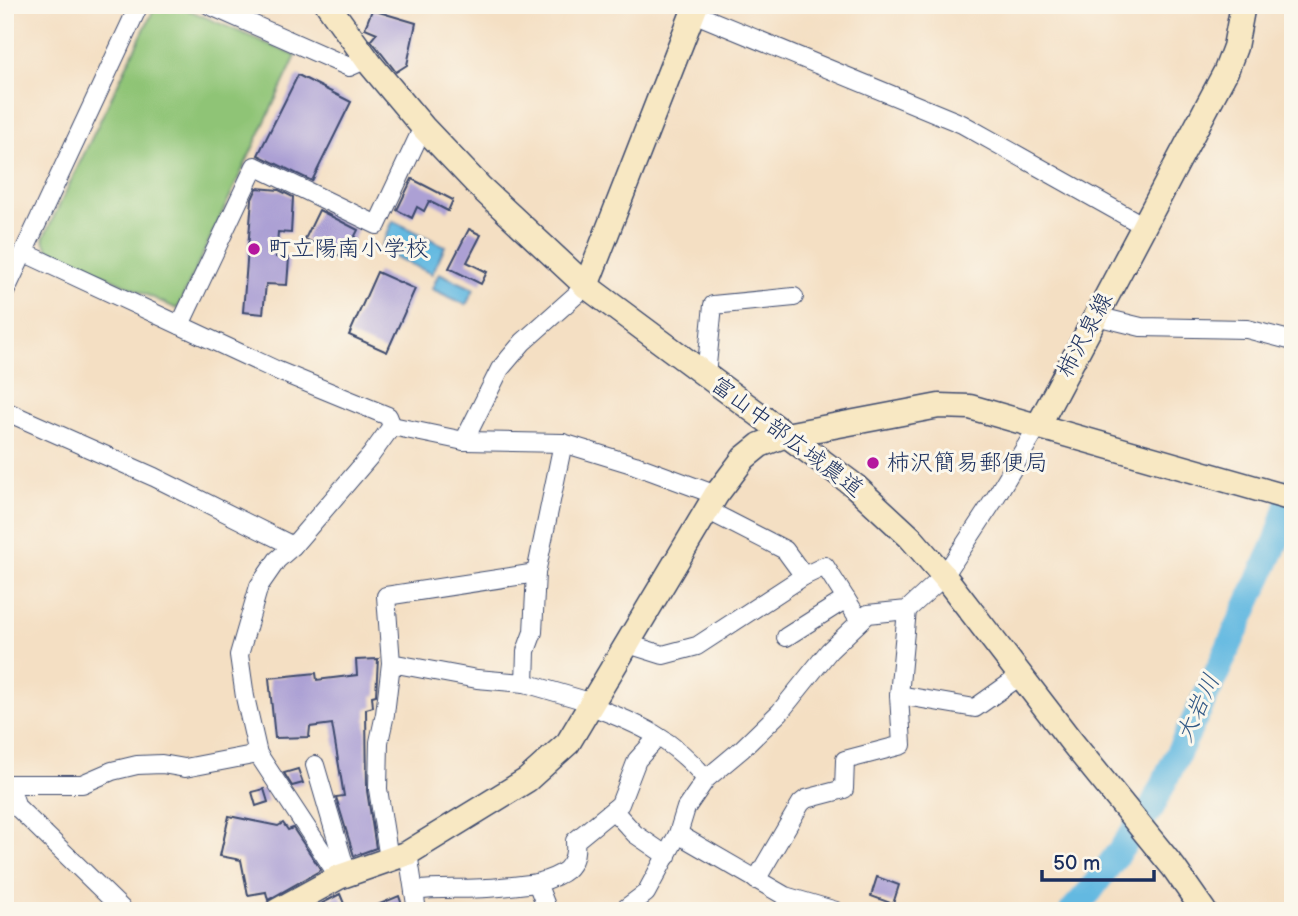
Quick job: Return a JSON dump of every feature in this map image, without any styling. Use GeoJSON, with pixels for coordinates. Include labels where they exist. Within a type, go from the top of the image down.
{"type":"FeatureCollection","features":[{"type":"Feature","properties":{"kind":"street"},"geometry":{"type":"LineString","coordinates":[[5,292],[139,5]]}},
{"type":"Feature","properties":{"kind":"street"},"geometry":{"type":"LineString","coordinates":[[209,5],[349,67],[367,60]]}},
{"type":"Feature","properties":{"kind":"street","name":"富山中部広域農道"},"geometry":{"type":"LineString","coordinates":[[328,5],[367,60],[423,127],[480,187],[586,286],[855,486],[910,537],[944,576],[1108,788],[1174,868],[1204,911]]}},
{"type":"Feature","properties":{"kind":"street","name":"柿沢泉線"},"geometry":{"type":"LineString","coordinates":[[1038,426],[1226,71],[1235,47],[1243,5]]}},
{"type":"Feature","properties":{"kind":"street"},"geometry":{"type":"LineString","coordinates":[[464,441],[500,369],[523,342],[586,286],[694,9],[962,124],[1144,226]]}},
{"type":"Feature","properties":{"kind":"street"},"geometry":{"type":"LineString","coordinates":[[180,325],[255,166],[377,225],[423,127]]}},
{"type":"Feature","properties":{"kind":"street"},"geometry":{"type":"LineString","coordinates":[[23,252],[276,370],[388,416],[391,426]]}},
{"type":"Feature","properties":{"kind":"street"},"geometry":{"type":"LineString","coordinates":[[706,375],[713,305],[794,297]]}},
{"type":"Feature","properties":{"kind":"street"},"geometry":{"type":"LineString","coordinates":[[1096,316],[1141,327],[1247,329],[1293,341]]}},
{"type":"Feature","properties":{"kind":"street"},"geometry":{"type":"LineString","coordinates":[[277,911],[343,875],[399,856],[470,817],[527,780],[568,743],[711,502],[744,458],[760,445],[786,435],[939,407],[970,407],[1284,496]]}},
{"type":"Feature","properties":{"kind":"street"},"geometry":{"type":"LineString","coordinates":[[5,411],[154,477],[293,546]]}},
{"type":"Feature","properties":{"kind":"street"},"geometry":{"type":"LineString","coordinates":[[391,426],[464,441],[563,443],[635,465],[711,502],[785,550],[804,576]]}},
{"type":"Feature","properties":{"kind":"street"},"geometry":{"type":"LineString","coordinates":[[343,875],[258,754],[239,655],[258,586],[277,560],[293,546],[371,455],[391,426]]}},
{"type":"Feature","properties":{"kind":"street"},"geometry":{"type":"LineString","coordinates":[[622,911],[646,893],[678,834],[687,808],[706,779],[780,712],[829,651],[868,614],[907,610],[944,576],[1038,426]]}},
{"type":"Feature","properties":{"kind":"street"},"geometry":{"type":"LineString","coordinates":[[525,683],[526,651],[533,632],[536,573],[563,443]]}},
{"type":"Feature","properties":{"kind":"street"},"geometry":{"type":"LineString","coordinates":[[628,644],[663,655],[697,646],[804,576],[825,566],[860,621]]}},
{"type":"Feature","properties":{"kind":"street"},"geometry":{"type":"LineString","coordinates":[[417,911],[414,891],[399,856],[377,789],[379,742],[391,663],[386,596],[536,573]]}},
{"type":"Feature","properties":{"kind":"street"},"geometry":{"type":"LineString","coordinates":[[786,637],[846,599]]}},
{"type":"Feature","properties":{"kind":"street"},"geometry":{"type":"LineString","coordinates":[[755,880],[801,803],[806,799],[844,789],[845,760],[902,745],[899,695],[907,610]]}},
{"type":"Feature","properties":{"kind":"street"},"geometry":{"type":"LineString","coordinates":[[391,663],[477,679],[525,683],[592,704],[645,727],[684,755],[706,779]]}},
{"type":"Feature","properties":{"kind":"street"},"geometry":{"type":"LineString","coordinates":[[899,695],[975,708],[1020,676]]}},
{"type":"Feature","properties":{"kind":"street"},"geometry":{"type":"LineString","coordinates":[[414,891],[436,887],[488,888],[537,883],[567,870],[576,853],[575,841],[620,804],[637,760],[658,737]]}},
{"type":"Feature","properties":{"kind":"street"},"geometry":{"type":"LineString","coordinates":[[124,911],[17,807],[7,784],[82,783],[137,765],[162,764],[185,768],[258,754]]}},
{"type":"Feature","properties":{"kind":"street"},"geometry":{"type":"LineString","coordinates":[[314,765],[343,875]]}},
{"type":"Feature","properties":{"kind":"street"},"geometry":{"type":"LineString","coordinates":[[613,810],[635,834],[667,856]]}},
{"type":"Feature","properties":{"kind":"street"},"geometry":{"type":"LineString","coordinates":[[678,834],[755,880],[780,904],[836,911]]}},
{"type":"Feature","properties":{"kind":"street"},"geometry":{"type":"LineString","coordinates":[[537,883],[548,911]]}},
{"type":"Feature","properties":{"kind":"green space"},"geometry":{"type":"Polygon","coordinates":[[[156,5],[177,5],[296,56],[177,309],[48,249],[43,239],[156,5]]]}},
{"type":"Feature","properties":{"kind":"water"},"geometry":{"type":"Polygon","coordinates":[[[393,221],[445,246],[432,274],[380,250],[393,221]]]}},
{"type":"Feature","properties":{"kind":"water"},"geometry":{"type":"Polygon","coordinates":[[[439,273],[474,289],[466,305],[432,289],[439,273]]]}},
{"type":"Feature","properties":{"kind":"building"},"geometry":{"type":"Polygon","coordinates":[[[372,10],[416,23],[407,65],[396,72],[371,40],[377,33],[365,28],[372,10]]]}},
{"type":"Feature","properties":{"kind":"building"},"geometry":{"type":"Polygon","coordinates":[[[298,75],[351,102],[312,181],[258,155],[298,75]]]}},
{"type":"Feature","properties":{"kind":"building"},"geometry":{"type":"Polygon","coordinates":[[[412,179],[453,200],[448,211],[429,201],[424,211],[417,207],[412,218],[397,210],[412,179]]]}},
{"type":"Feature","properties":{"kind":"building"},"geometry":{"type":"Polygon","coordinates":[[[257,188],[279,190],[293,197],[291,233],[278,232],[276,257],[289,258],[287,285],[266,284],[263,314],[243,312],[252,199],[257,188]]]}},
{"type":"Feature","properties":{"kind":"building"},"geometry":{"type":"Polygon","coordinates":[[[319,210],[358,230],[344,258],[305,239],[319,210]]]}},
{"type":"Feature","properties":{"kind":"building"},"geometry":{"type":"Polygon","coordinates":[[[469,229],[481,235],[467,262],[487,272],[481,284],[449,268],[469,229]]]}},
{"type":"Feature","properties":{"kind":"building"},"geometry":{"type":"Polygon","coordinates":[[[377,272],[415,289],[387,352],[349,335],[377,272]]]}},
{"type":"Feature","properties":{"kind":"building"},"geometry":{"type":"Polygon","coordinates":[[[378,659],[376,695],[372,696],[373,707],[366,709],[367,791],[376,848],[354,856],[336,797],[344,796],[332,724],[310,727],[309,737],[275,738],[269,678],[316,673],[317,680],[357,675],[356,660],[378,659]]]}},
{"type":"Feature","properties":{"kind":"building"},"geometry":{"type":"Polygon","coordinates":[[[298,769],[303,783],[292,786],[284,773],[298,769]]]}},
{"type":"Feature","properties":{"kind":"building"},"geometry":{"type":"Polygon","coordinates":[[[264,789],[268,802],[256,806],[252,792],[264,789]]]}},
{"type":"Feature","properties":{"kind":"building"},"geometry":{"type":"Polygon","coordinates":[[[229,816],[278,826],[283,823],[288,830],[293,828],[321,870],[268,900],[266,892],[248,895],[241,860],[220,856],[229,816]]]}},
{"type":"Feature","properties":{"kind":"building"},"geometry":{"type":"Polygon","coordinates":[[[877,877],[899,885],[893,904],[871,896],[877,877]]]}},
{"type":"Feature","properties":{"kind":"building"},"geometry":{"type":"Polygon","coordinates":[[[340,894],[347,911],[325,911],[321,904],[340,894]]]}},
{"type":"Feature","properties":{"kind":"building"},"geometry":{"type":"Polygon","coordinates":[[[399,896],[404,911],[363,911],[399,896]]]}},
{"type":"Feature","properties":{"kind":"waterway","name":"大岩川"},"geometry":{"type":"LineString","coordinates":[[1072,911],[1152,807],[1277,540],[1293,489]]}},
{"type":"Feature","properties":{"kind":"place","name":"町立陽南小学校"},"geometry":{"type":"Point","coordinates":[254,249]}},
{"type":"Feature","properties":{"kind":"place","name":"柿沢簡易郵便局"},"geometry":{"type":"Point","coordinates":[873,463]}}]}
